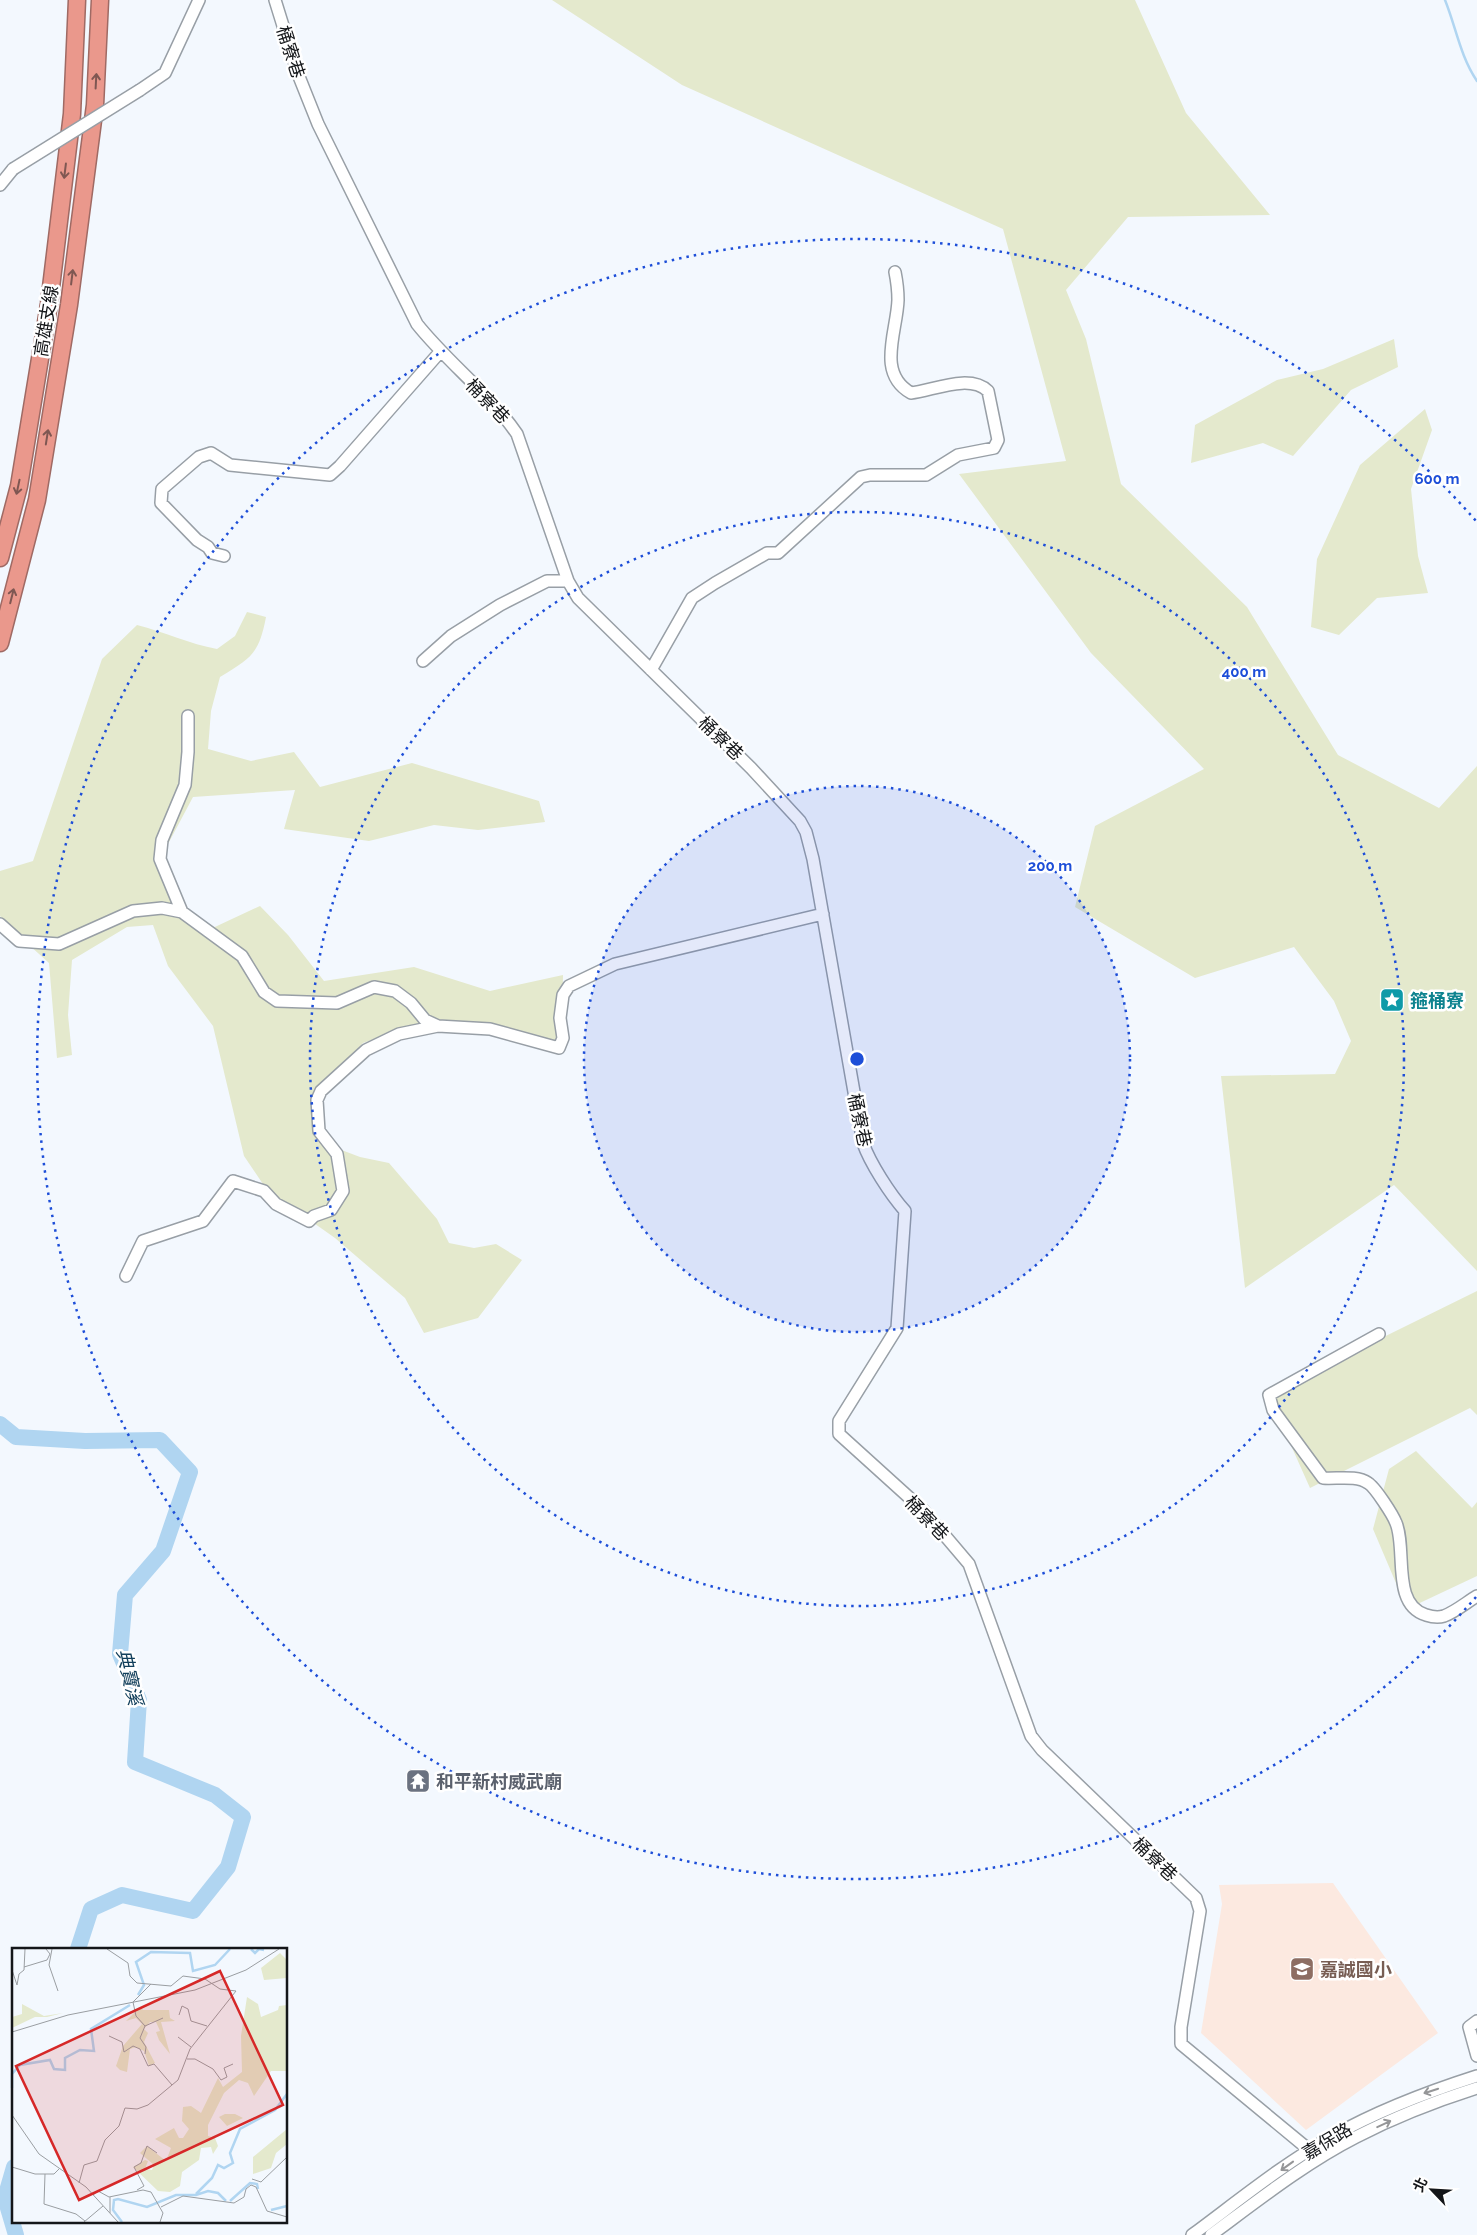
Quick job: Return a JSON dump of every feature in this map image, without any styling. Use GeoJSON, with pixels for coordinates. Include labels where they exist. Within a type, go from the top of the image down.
{"type":"FeatureCollection","features":[{"type":"Feature","properties":{"kind":"highway","name":"高雄支線"},"geometry":{"type":"LineString","coordinates":[[0,558],[19,486],[49,304],[72,114],[78,0]]}},
{"type":"Feature","properties":{"kind":"highway","name":"高雄支線"},"geometry":{"type":"LineString","coordinates":[[0,643],[37,500],[69,305],[95,106],[100,0]]}},
{"type":"Feature","properties":{"kind":"street"},"geometry":{"type":"LineString","coordinates":[[0,185],[13,170],[140,90],[165,72],[198,0]]}},
{"type":"Feature","properties":{"kind":"street","name":"桶寮巷"},"geometry":{"type":"LineString","coordinates":[[275,0],[298,74],[318,124],[417,324],[440,352],[506,417],[518,434],[568,581],[578,598],[751,768],[800,821],[806,832],[813,859],[863,1143],[868,1156],[904,1211],[897,1328],[839,1421],[839,1434],[924,1511],[969,1564],[1031,1736],[1042,1750],[1196,1898],[1200,1911],[1181,2027],[1181,2044],[1320,2158]]}},
{"type":"Feature","properties":{"kind":"street"},"geometry":{"type":"LineString","coordinates":[[651,670],[692,598],[767,553],[778,553],[861,477],[870,475],[926,474],[958,455],[994,448],[998,440],[988,391],[984,387],[958,383],[911,393],[901,387],[893,375],[890,360],[898,301],[895,272]]}},
{"type":"Feature","properties":{"kind":"street"},"geometry":{"type":"LineString","coordinates":[[224,556],[212,554],[208,547],[197,540],[161,503],[162,489],[199,457],[211,453],[230,465],[330,475],[440,352]]}},
{"type":"Feature","properties":{"kind":"street"},"geometry":{"type":"LineString","coordinates":[[424,661],[450,636],[500,606],[547,581],[568,581]]}},
{"type":"Feature","properties":{"kind":"street"},"geometry":{"type":"LineString","coordinates":[[182,912],[160,860],[162,840],[185,784],[188,752],[188,716]]}},
{"type":"Feature","properties":{"kind":"street"},"geometry":{"type":"LineString","coordinates":[[0,924],[19,941],[59,944],[133,910],[162,908],[182,912],[242,956],[264,992],[277,1001],[337,1003],[374,987],[381,988],[395,991],[411,1003],[425,1020],[438,1026]]}},
{"type":"Feature","properties":{"kind":"street"},"geometry":{"type":"LineString","coordinates":[[126,1276],[144,1241],[203,1221],[234,1181],[264,1192],[276,1204],[309,1222],[314,1216],[331,1210],[343,1192],[337,1154],[319,1131],[317,1100],[321,1091],[366,1050],[400,1034],[438,1026],[490,1029],[559,1048],[563,1038],[560,1018],[563,995],[569,986],[615,964],[823,914]]}},
{"type":"Feature","properties":{"kind":"street"},"geometry":{"type":"LineString","coordinates":[[1379,1334],[1269,1395],[1273,1410],[1323,1478],[1360,1479],[1370,1484],[1396,1522],[1400,1536],[1403,1589],[1409,1602],[1418,1613],[1433,1618],[1444,1616],[1477,1596]]}},
{"type":"Feature","properties":{"kind":"street"},"geometry":{"type":"LineString","coordinates":[[1477,2021],[1469,2028],[1477,2056]]}},
{"type":"Feature","properties":{"kind":"street","name":"嘉保路"},"geometry":{"type":"LineString","coordinates":[[1192,2235],[1309,2150],[1355,2124],[1403,2102],[1477,2076]]}},
{"type":"Feature","properties":{"kind":"street","name":"嘉保路"},"geometry":{"type":"LineString","coordinates":[[1210,2235],[1320,2158],[1356,2137],[1445,2098],[1477,2088]]}},
{"type":"Feature","properties":{"kind":"shaded area","name":"嘉誠國小"},"geometry":{"type":"Polygon","coordinates":[[[1333,1883],[1438,2033],[1306,2130],[1201,2033],[1222,1904],[1219,1885],[1333,1883]]]}},
{"type":"Feature","properties":{"kind":"green space"},"geometry":{"type":"Polygon","coordinates":[[[552,0],[1135,0],[1186,113],[1270,215],[1128,217],[1066,290],[1086,339],[1121,484],[1247,607],[1338,755],[1439,808],[1477,766],[1477,1271],[1394,1185],[1245,1288],[1221,1076],[1335,1074],[1351,1041],[1334,1001],[1294,947],[1195,978],[1075,907],[1095,826],[1204,769],[1091,653],[959,474],[1066,461],[1003,229],[682,85],[552,0]]]}},
{"type":"Feature","properties":{"kind":"green space"},"geometry":{"type":"Polygon","coordinates":[[[1394,339],[1398,367],[1351,390],[1293,456],[1263,443],[1191,463],[1195,425],[1277,380],[1323,369],[1394,339]]]}},
{"type":"Feature","properties":{"kind":"green space"},"geometry":{"type":"Polygon","coordinates":[[[1425,409],[1432,430],[1411,489],[1418,556],[1428,593],[1377,598],[1339,635],[1311,627],[1317,559],[1360,465],[1425,409]]]}},
{"type":"Feature","properties":{"kind":"green space"},"geometry":{"type":"Polygon","coordinates":[[[247,612],[266,617],[263,629],[257,647],[252,654],[220,677],[211,711],[208,749],[251,761],[294,752],[320,787],[412,763],[539,801],[545,822],[478,830],[434,825],[369,841],[284,829],[295,790],[193,797],[168,844],[165,874],[202,933],[260,906],[288,935],[324,981],[414,967],[490,991],[563,975],[562,1038],[535,1047],[484,1033],[407,1027],[363,1043],[330,1078],[315,1107],[323,1143],[360,1157],[389,1163],[437,1219],[449,1243],[474,1248],[496,1244],[522,1260],[478,1318],[424,1333],[405,1298],[335,1238],[267,1190],[244,1156],[213,1026],[168,966],[153,925],[127,927],[72,960],[68,1015],[72,1055],[57,1058],[49,963],[8,926],[0,916],[0,871],[33,861],[102,659],[137,625],[217,649],[235,636],[247,612]]]}},
{"type":"Feature","properties":{"kind":"green space"},"geometry":{"type":"Polygon","coordinates":[[[1477,1291],[1477,1415],[1470,1408],[1310,1488],[1268,1394],[1477,1291]]]}},
{"type":"Feature","properties":{"kind":"green space"},"geometry":{"type":"Polygon","coordinates":[[[1416,1451],[1472,1508],[1477,1502],[1477,1576],[1407,1609],[1373,1529],[1389,1469],[1416,1451]]]}},
{"type":"Feature","properties":{"kind":"waterway"},"geometry":{"type":"LineString","coordinates":[[1445,0],[1462,52],[1477,81]]}},
{"type":"Feature","properties":{"kind":"waterway","name":"典寶溪"},"geometry":{"type":"LineString","coordinates":[[0,1424],[16,1437],[85,1441],[160,1440],[190,1472],[163,1551],[125,1595],[120,1654],[139,1700],[135,1762],[215,1795],[243,1817],[228,1867],[193,1911],[122,1895],[91,1909],[78,1948]]}},
{"type":"Feature","properties":{"kind":"waterway","name":"典寶溪"},"geometry":{"type":"LineString","coordinates":[[12,2174],[5,2198],[12,2222]]}},
{"type":"Feature","properties":{"kind":"waterway","name":"典寶溪"},"geometry":{"type":"LineString","coordinates":[[12,2222],[16,2235]]}},
{"type":"Feature","properties":{"kind":"place","name":"箍桶寮"},"geometry":{"type":"Point","coordinates":[1392,1000]}},
{"type":"Feature","properties":{"kind":"place","name":"和平新村威武廟"},"geometry":{"type":"Point","coordinates":[418,1781]}},
{"type":"Feature","properties":{"kind":"place","name":"嘉誠國小"},"geometry":{"type":"Point","coordinates":[1302,1969]}}]}
